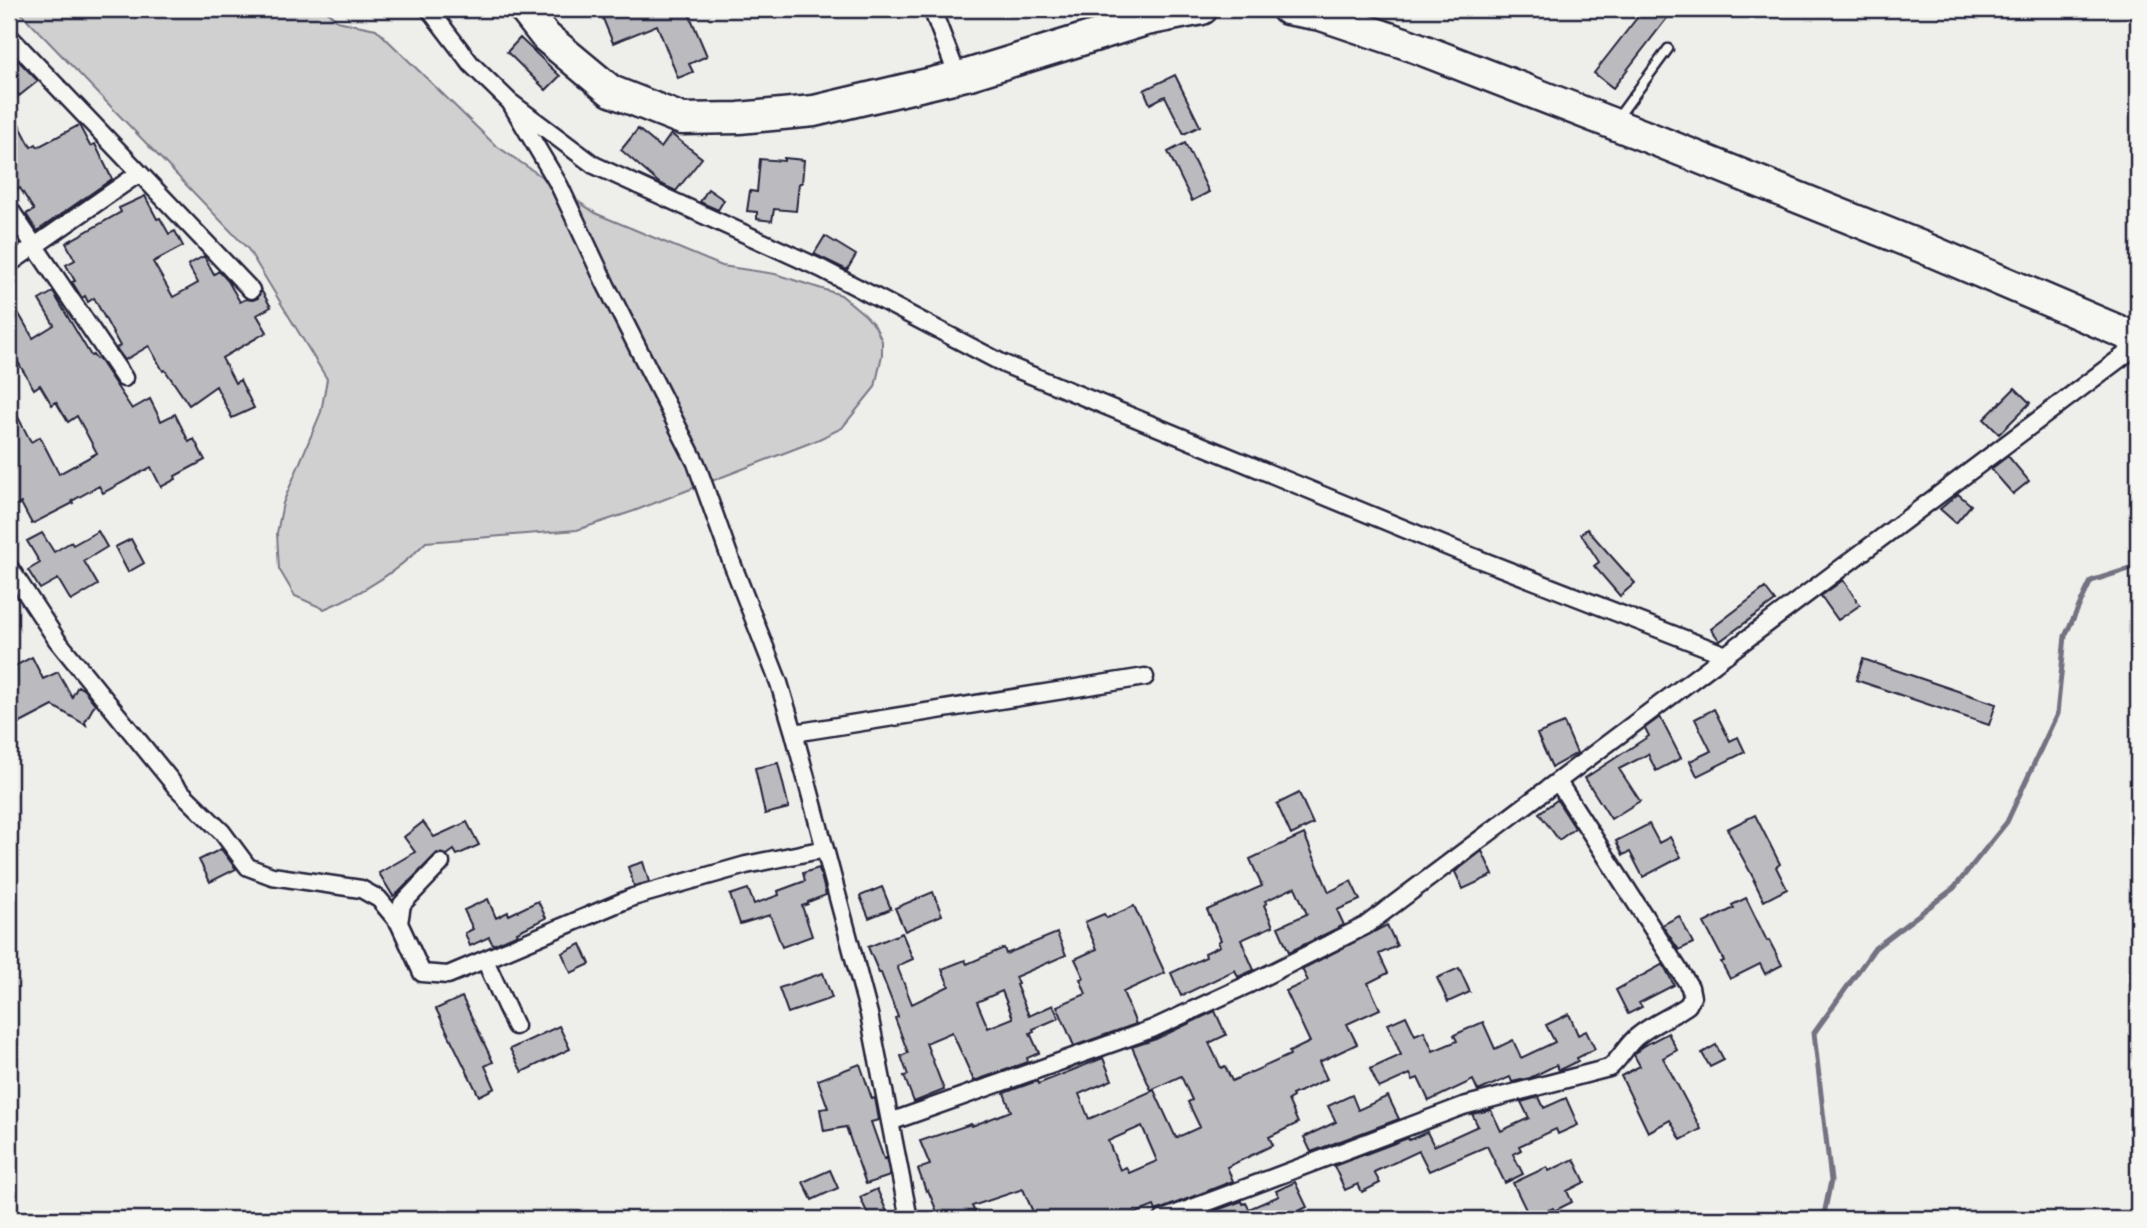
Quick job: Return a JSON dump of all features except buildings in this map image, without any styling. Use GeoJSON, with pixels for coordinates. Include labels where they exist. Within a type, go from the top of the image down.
{"type":"FeatureCollection","features":[{"type":"Feature","properties":{"kind":"highway"},"geometry":{"type":"LineString","coordinates":[[524,9],[546,37],[611,91],[682,119],[739,118],[814,111],[958,77],[1146,20],[1202,9]]}},
{"type":"Feature","properties":{"kind":"highway"},"geometry":{"type":"LineString","coordinates":[[1287,9],[1321,15],[1407,44],[1614,124],[1922,247],[2138,340]]}},
{"type":"Feature","properties":{"kind":"street"},"geometry":{"type":"LineString","coordinates":[[429,9],[471,64],[510,102],[594,165],[822,269],[1004,364],[1462,553],[1726,654]]}},
{"type":"Feature","properties":{"kind":"street"},"geometry":{"type":"LineString","coordinates":[[932,9],[958,77]]}},
{"type":"Feature","properties":{"kind":"street"},"geometry":{"type":"LineString","coordinates":[[9,36],[251,290]]}},
{"type":"Feature","properties":{"kind":"street"},"geometry":{"type":"LineString","coordinates":[[510,102],[559,184],[606,285],[696,463],[779,683],[869,1014],[909,1219]]}},
{"type":"Feature","properties":{"kind":"street"},"geometry":{"type":"LineString","coordinates":[[9,264],[138,174]]}},
{"type":"Feature","properties":{"kind":"street"},"geometry":{"type":"LineString","coordinates":[[9,208],[124,378]]}},
{"type":"Feature","properties":{"kind":"street"},"geometry":{"type":"LineString","coordinates":[[890,1122],[1152,1029],[1211,1003],[1366,926],[2138,345]]}},
{"type":"Feature","properties":{"kind":"street"},"geometry":{"type":"LineString","coordinates":[[9,567],[57,640],[176,787],[222,832],[248,867],[272,876],[361,889],[379,899],[405,933],[422,974],[448,975],[633,897],[746,865],[825,849]]}},
{"type":"Feature","properties":{"kind":"street"},"geometry":{"type":"LineString","coordinates":[[793,733],[1145,677]]}},
{"type":"Feature","properties":{"kind":"street"},"geometry":{"type":"LineString","coordinates":[[1163,1219],[1463,1106],[1609,1068],[1638,1035],[1688,1005],[1692,997],[1690,987],[1558,782]]}},
{"type":"Feature","properties":{"kind":"street"},"geometry":{"type":"LineString","coordinates":[[399,923],[402,904],[441,863]]}},
{"type":"Feature","properties":{"kind":"street"},"geometry":{"type":"LineString","coordinates":[[485,960],[515,1026]]}},
{"type":"Feature","properties":{"kind":"lane"},"geometry":{"type":"LineString","coordinates":[[1614,124],[1668,49]]}},
{"type":"Feature","properties":{"kind":"shaded area"},"geometry":{"type":"Polygon","coordinates":[[[17,9],[325,9],[337,21],[376,29],[495,145],[597,214],[722,266],[775,274],[841,295],[875,326],[882,341],[882,355],[875,387],[842,428],[815,441],[634,511],[577,530],[426,542],[379,581],[324,609],[295,596],[279,569],[277,533],[283,503],[321,412],[327,379],[248,249],[17,9]]]}},
{"type":"Feature","properties":{"kind":"waterway"},"geometry":{"type":"LineString","coordinates":[[1823,1219],[1831,1181],[1814,1033],[1875,948],[1954,888],[2007,822],[2057,714],[2065,636],[2091,581],[2138,566]]}}]}
